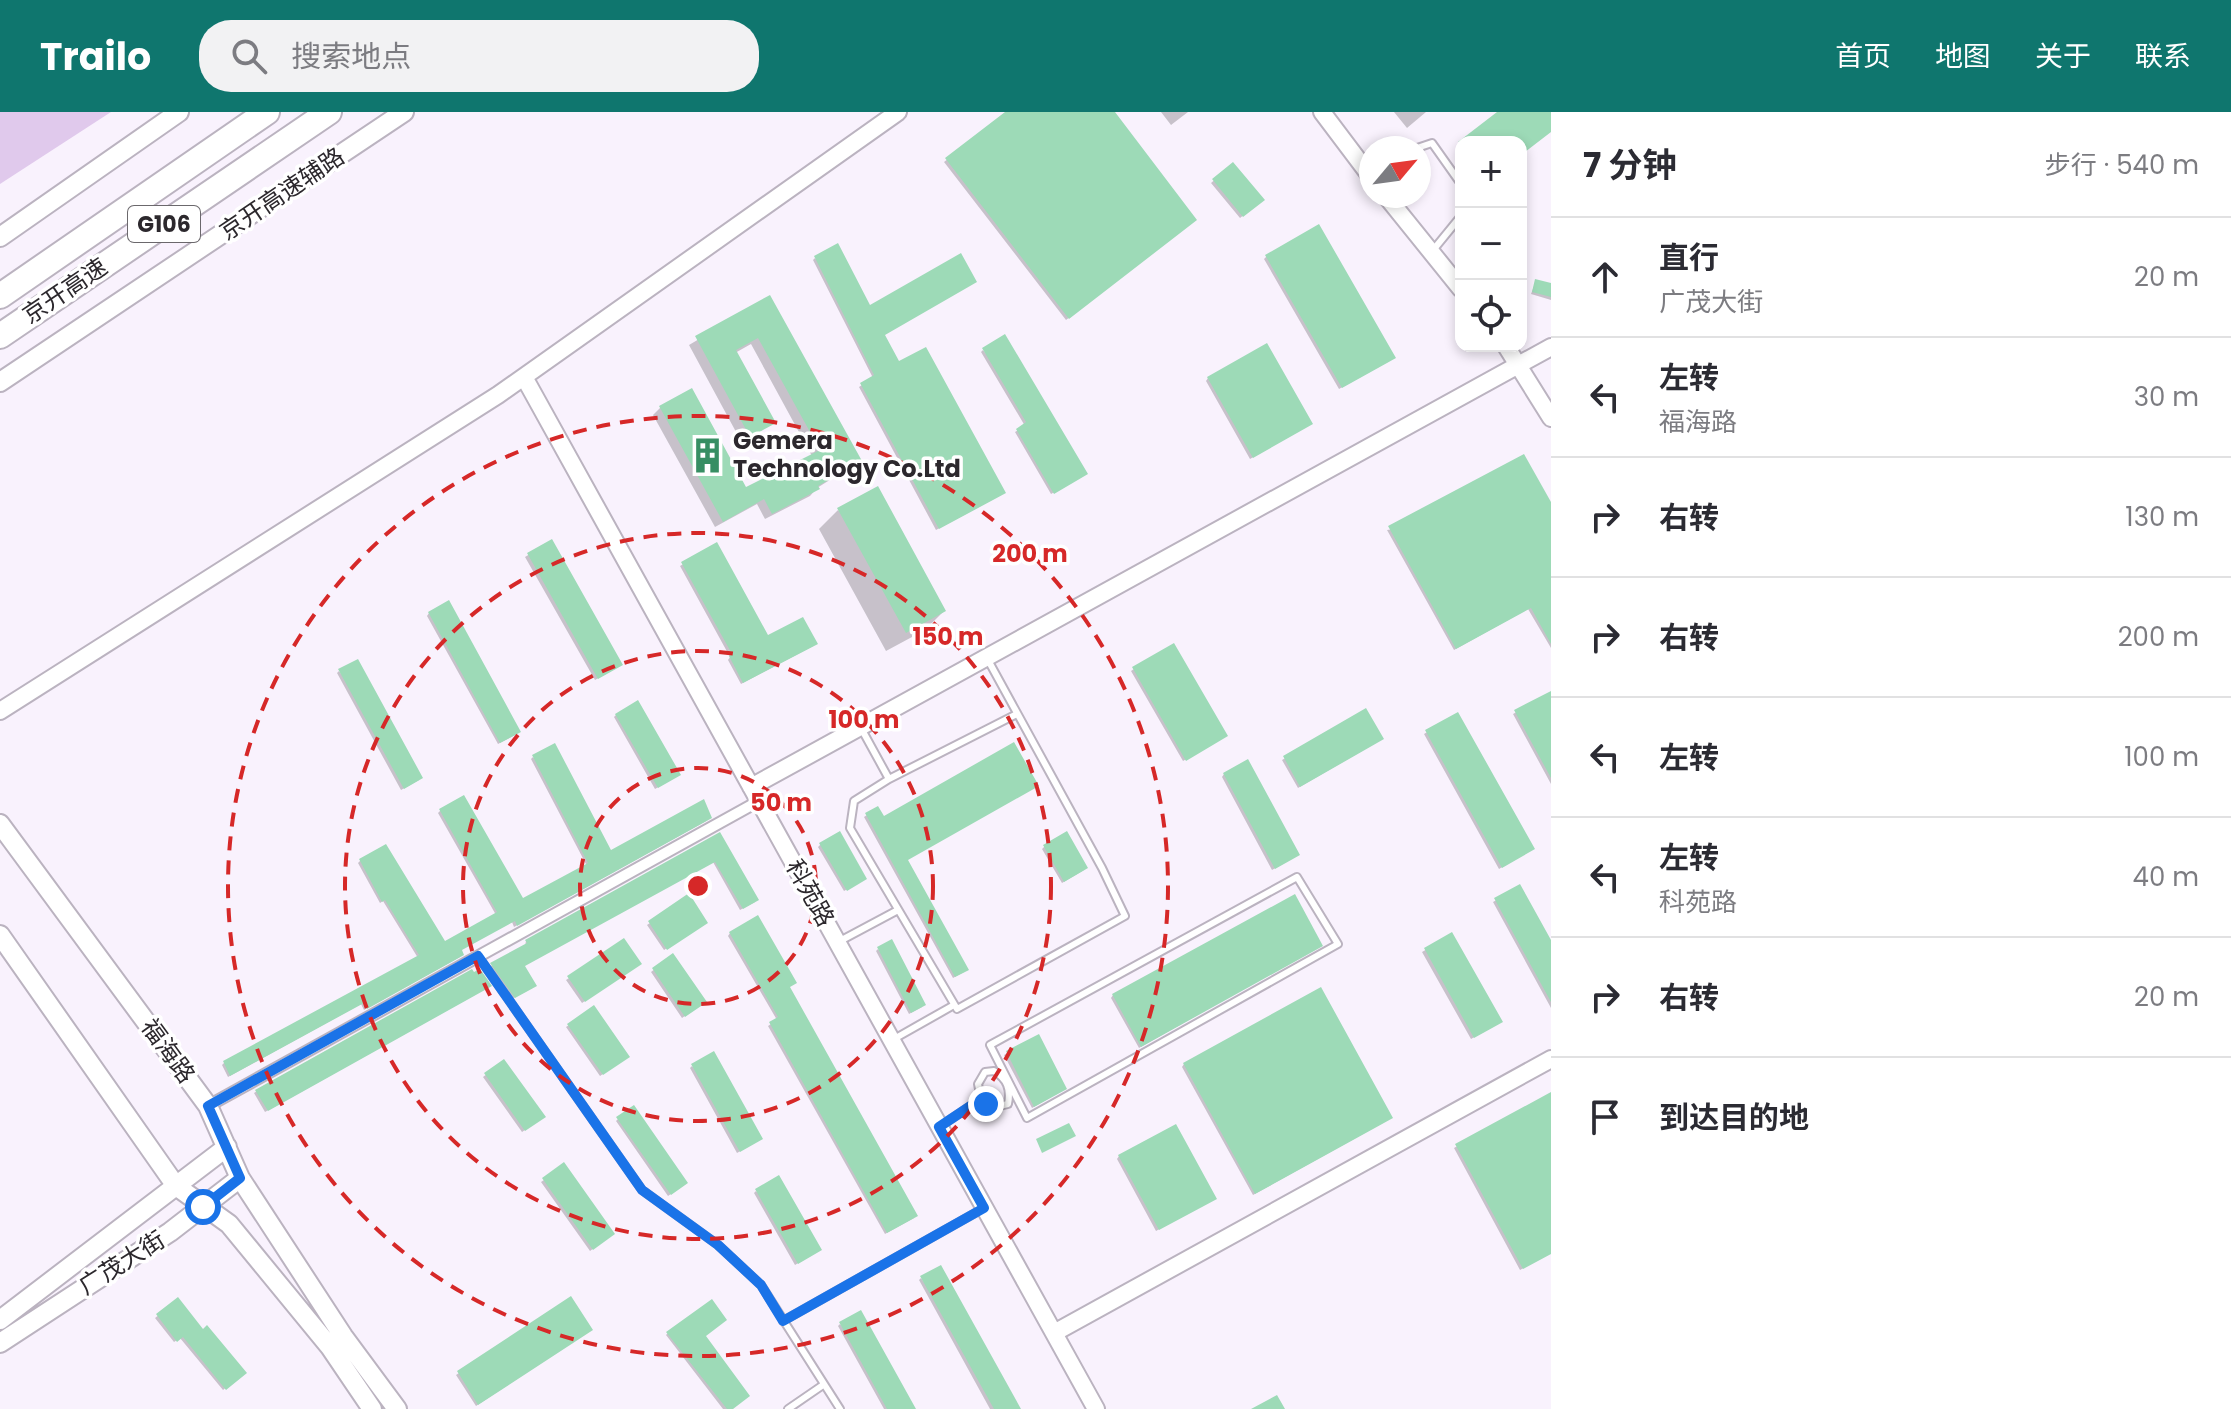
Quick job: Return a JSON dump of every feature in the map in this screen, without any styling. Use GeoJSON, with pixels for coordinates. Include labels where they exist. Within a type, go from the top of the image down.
{"type":"FeatureCollection","features":[{"type":"Feature","properties":{"kind":"highway","name":"京开高速"},"geometry":{"type":"LineString","coordinates":[[0,296],[267,112]]}},
{"type":"Feature","properties":{"kind":"highway","name":"京开高速"},"geometry":{"type":"LineString","coordinates":[[0,336],[329,112]]}},
{"type":"Feature","properties":{"kind":"main road"},"geometry":{"type":"LineString","coordinates":[[0,237],[179,112]]}},
{"type":"Feature","properties":{"kind":"main road","name":"京开高速辅路"},"geometry":{"type":"LineString","coordinates":[[0,382],[404,112]]}},
{"type":"Feature","properties":{"kind":"main road","name":"福海路"},"geometry":{"type":"LineString","coordinates":[[0,824],[208,1106],[240,1178],[343,1336],[397,1409]]}},
{"type":"Feature","properties":{"kind":"main road"},"geometry":{"type":"LineString","coordinates":[[0,935],[176,1186],[229,1224],[330,1347],[372,1409]]}},
{"type":"Feature","properties":{"kind":"main road","name":"广茂大街"},"geometry":{"type":"LineString","coordinates":[[0,1320],[227,1147]]}},
{"type":"Feature","properties":{"kind":"main road","name":"广茂大街"},"geometry":{"type":"LineString","coordinates":[[0,1343],[203,1207],[240,1178]]}},
{"type":"Feature","properties":{"kind":"street"},"geometry":{"type":"LineString","coordinates":[[0,711],[524,377],[898,112]]}},
{"type":"Feature","properties":{"kind":"street"},"geometry":{"type":"LineString","coordinates":[[1322,112],[1359,158]]}},
{"type":"Feature","properties":{"kind":"street"},"geometry":{"type":"LineString","coordinates":[[1396,208],[1455,282]]}},
{"type":"Feature","properties":{"kind":"street"},"geometry":{"type":"LineString","coordinates":[[208,1106],[478,956],[755,794],[861,728],[1551,347]]}},
{"type":"Feature","properties":{"kind":"street"},"geometry":{"type":"LineString","coordinates":[[1511,352],[1551,418]]}},
{"type":"Feature","properties":{"kind":"street","name":"科苑路"},"geometry":{"type":"LineString","coordinates":[[524,377],[1096,1409]]}},
{"type":"Feature","properties":{"kind":"street"},"geometry":{"type":"LineString","coordinates":[[1054,1333],[1551,1059]]}},
{"type":"Feature","properties":{"kind":"lane"},"geometry":{"type":"LineString","coordinates":[[1431,143],[1455,176]]}},
{"type":"Feature","properties":{"kind":"lane"},"geometry":{"type":"LineString","coordinates":[[1431,252],[1455,223]]}},
{"type":"Feature","properties":{"kind":"lane"},"geometry":{"type":"LineString","coordinates":[[987,660],[1017,714],[1125,916],[957,1009],[850,828],[854,801],[889,779],[1017,714]]}},
{"type":"Feature","properties":{"kind":"lane"},"geometry":{"type":"LineString","coordinates":[[861,728],[889,779]]}},
{"type":"Feature","properties":{"kind":"lane"},"geometry":{"type":"LineString","coordinates":[[1005,1077],[994,1071],[985,1072],[978,1084],[981,1099],[991,1108],[1008,1104],[1010,1094],[1005,1077],[990,1045],[1297,877],[1338,944],[1027,1118],[1005,1077]]}},
{"type":"Feature","properties":{"kind":"lane"},"geometry":{"type":"LineString","coordinates":[[837,943],[898,910]]}},
{"type":"Feature","properties":{"kind":"lane"},"geometry":{"type":"LineString","coordinates":[[478,956],[642,1190],[718,1245],[761,1285],[840,1409]]}},
{"type":"Feature","properties":{"kind":"lane"},"geometry":{"type":"LineString","coordinates":[[891,1040],[954,1005]]}},
{"type":"Feature","properties":{"kind":"lane"},"geometry":{"type":"LineString","coordinates":[[939,1127],[981,1099]]}},
{"type":"Feature","properties":{"kind":"lane"},"geometry":{"type":"LineString","coordinates":[[783,1321],[984,1208]]}},
{"type":"Feature","properties":{"kind":"lane"},"geometry":{"type":"LineString","coordinates":[[788,1409],[823,1385]]}},
{"type":"Feature","properties":{"kind":"shaded area"},"geometry":{"type":"Polygon","coordinates":[[[0,112],[111,112],[0,184],[0,112]]]}},
{"type":"Feature","properties":{"kind":"building"},"geometry":{"type":"Polygon","coordinates":[[[1005,112],[1115,112],[1197,220],[1069,319],[945,158],[1005,112]]]}},
{"type":"Feature","properties":{"kind":"building"},"geometry":{"type":"Polygon","coordinates":[[[1497,112],[1551,112],[1551,132],[1527,150],[1527,136],[1466,136],[1497,112]]]}},
{"type":"Feature","properties":{"kind":"building"},"geometry":{"type":"Polygon","coordinates":[[[1233,162],[1265,200],[1243,217],[1212,179],[1233,162]]]}},
{"type":"Feature","properties":{"kind":"building"},"geometry":{"type":"Polygon","coordinates":[[[1319,224],[1396,358],[1342,388],[1265,255],[1319,224]]]}},
{"type":"Feature","properties":{"kind":"building"},"geometry":{"type":"Polygon","coordinates":[[[838,243],[870,305],[961,253],[977,282],[885,335],[899,361],[926,347],[1006,493],[939,529],[860,383],[874,375],[814,256],[838,243]]]}},
{"type":"Feature","properties":{"kind":"building"},"geometry":{"type":"Polygon","coordinates":[[[1535,279],[1551,283],[1551,297],[1532,292],[1535,279]]]}},
{"type":"Feature","properties":{"kind":"building"},"geometry":{"type":"Polygon","coordinates":[[[770,295],[862,461],[818,486],[820,489],[772,514],[764,499],[723,522],[659,406],[692,388],[746,487],[820,450],[758,338],[736,350],[776,423],[750,437],[695,336],[770,295]]]}},
{"type":"Feature","properties":{"kind":"building"},"geometry":{"type":"Polygon","coordinates":[[[1005,334],[1088,474],[1054,494],[1016,429],[1026,422],[982,348],[1005,334]]]}},
{"type":"Feature","properties":{"kind":"building"},"geometry":{"type":"Polygon","coordinates":[[[1267,343],[1313,424],[1253,458],[1207,377],[1267,343]]]}},
{"type":"Feature","properties":{"kind":"building"},"geometry":{"type":"Polygon","coordinates":[[[1524,454],[1551,502],[1551,644],[1531,608],[1456,649],[1388,526],[1524,454]]]}},
{"type":"Feature","properties":{"kind":"building"},"geometry":{"type":"Polygon","coordinates":[[[878,486],[946,611],[906,633],[837,508],[878,486]]]}},
{"type":"Feature","properties":{"kind":"building"},"geometry":{"type":"Polygon","coordinates":[[[552,539],[623,665],[598,679],[527,553],[552,539]]]}},
{"type":"Feature","properties":{"kind":"building"},"geometry":{"type":"Polygon","coordinates":[[[717,542],[768,635],[803,617],[818,644],[743,683],[729,656],[732,654],[681,562],[717,542]]]}},
{"type":"Feature","properties":{"kind":"building"},"geometry":{"type":"Polygon","coordinates":[[[449,600],[521,732],[500,743],[428,612],[449,600]]]}},
{"type":"Feature","properties":{"kind":"building"},"geometry":{"type":"Polygon","coordinates":[[[1174,643],[1228,736],[1186,761],[1132,667],[1174,643]]]}},
{"type":"Feature","properties":{"kind":"building"},"geometry":{"type":"Polygon","coordinates":[[[358,659],[423,778],[404,789],[338,669],[358,659]]]}},
{"type":"Feature","properties":{"kind":"building"},"geometry":{"type":"Polygon","coordinates":[[[1551,691],[1551,778],[1514,710],[1551,691]]]}},
{"type":"Feature","properties":{"kind":"building"},"geometry":{"type":"Polygon","coordinates":[[[638,700],[681,775],[658,788],[615,714],[638,700]]]}},
{"type":"Feature","properties":{"kind":"building"},"geometry":{"type":"Polygon","coordinates":[[[1366,708],[1384,739],[1300,787],[1283,756],[1366,708]]]}},
{"type":"Feature","properties":{"kind":"building"},"geometry":{"type":"Polygon","coordinates":[[[1458,712],[1535,849],[1502,868],[1425,730],[1458,712]]]}},
{"type":"Feature","properties":{"kind":"building"},"geometry":{"type":"Polygon","coordinates":[[[1014,742],[1039,786],[908,860],[969,970],[955,977],[865,813],[878,806],[884,816],[1014,742]]]}},
{"type":"Feature","properties":{"kind":"building"},"geometry":{"type":"Polygon","coordinates":[[[555,743],[611,850],[704,799],[712,818],[517,926],[515,921],[462,950],[464,955],[367,1009],[364,1003],[230,1076],[223,1061],[419,955],[385,900],[382,902],[359,859],[386,844],[445,941],[497,912],[439,809],[464,795],[523,898],[588,863],[532,755],[555,743]]]}},
{"type":"Feature","properties":{"kind":"building"},"geometry":{"type":"Polygon","coordinates":[[[1248,759],[1300,855],[1275,869],[1223,773],[1248,759]]]}},
{"type":"Feature","properties":{"kind":"building"},"geometry":{"type":"Polygon","coordinates":[[[840,831],[867,879],[847,891],[819,843],[840,831]]]}},
{"type":"Feature","properties":{"kind":"building"},"geometry":{"type":"Polygon","coordinates":[[[1067,831],[1088,868],[1064,882],[1043,845],[1067,831]]]}},
{"type":"Feature","properties":{"kind":"building"},"geometry":{"type":"Polygon","coordinates":[[[720,832],[759,900],[743,909],[715,862],[525,966],[537,986],[515,998],[490,963],[527,943],[525,940],[720,832]]]}},
{"type":"Feature","properties":{"kind":"building"},"geometry":{"type":"Polygon","coordinates":[[[1520,884],[1551,940],[1551,1002],[1494,898],[1520,884]]]}},
{"type":"Feature","properties":{"kind":"building"},"geometry":{"type":"Polygon","coordinates":[[[689,893],[708,923],[667,950],[648,921],[689,893]]]}},
{"type":"Feature","properties":{"kind":"building"},"geometry":{"type":"Polygon","coordinates":[[[1295,894],[1323,946],[1141,1047],[1112,994],[1295,894]]]}},
{"type":"Feature","properties":{"kind":"building"},"geometry":{"type":"Polygon","coordinates":[[[758,915],[797,983],[790,987],[918,1216],[887,1233],[769,1022],[778,1017],[729,932],[758,915]]]}},
{"type":"Feature","properties":{"kind":"building"},"geometry":{"type":"Polygon","coordinates":[[[1452,932],[1503,1022],[1474,1038],[1424,948],[1452,932]]]}},
{"type":"Feature","properties":{"kind":"building"},"geometry":{"type":"Polygon","coordinates":[[[624,938],[642,964],[585,1002],[567,976],[624,938]]]}},
{"type":"Feature","properties":{"kind":"building"},"geometry":{"type":"Polygon","coordinates":[[[892,939],[926,1005],[911,1013],[877,947],[892,939]]]}},
{"type":"Feature","properties":{"kind":"building"},"geometry":{"type":"Polygon","coordinates":[[[673,953],[707,1002],[685,1017],[652,968],[673,953]]]}},
{"type":"Feature","properties":{"kind":"building"},"geometry":{"type":"Polygon","coordinates":[[[472,969],[474,972],[480,969],[492,986],[268,1111],[255,1090],[472,969]]]}},
{"type":"Feature","properties":{"kind":"building"},"geometry":{"type":"Polygon","coordinates":[[[1321,987],[1393,1118],[1255,1194],[1183,1063],[1321,987]]]}},
{"type":"Feature","properties":{"kind":"building"},"geometry":{"type":"Polygon","coordinates":[[[594,1005],[630,1057],[603,1075],[567,1024],[594,1005]]]}},
{"type":"Feature","properties":{"kind":"building"},"geometry":{"type":"Polygon","coordinates":[[[1039,1034],[1067,1089],[1034,1107],[1006,1051],[1039,1034]]]}},
{"type":"Feature","properties":{"kind":"building"},"geometry":{"type":"Polygon","coordinates":[[[714,1051],[763,1139],[740,1152],[691,1064],[714,1051]]]}},
{"type":"Feature","properties":{"kind":"building"},"geometry":{"type":"Polygon","coordinates":[[[504,1059],[546,1117],[525,1131],[484,1073],[504,1059]]]}},
{"type":"Feature","properties":{"kind":"building"},"geometry":{"type":"Polygon","coordinates":[[[1551,1092],[1551,1254],[1523,1269],[1455,1144],[1551,1092]]]}},
{"type":"Feature","properties":{"kind":"building"},"geometry":{"type":"Polygon","coordinates":[[[634,1105],[688,1183],[671,1195],[616,1117],[634,1105]]]}},
{"type":"Feature","properties":{"kind":"building"},"geometry":{"type":"Polygon","coordinates":[[[1069,1123],[1076,1136],[1042,1153],[1036,1139],[1069,1123]]]}},
{"type":"Feature","properties":{"kind":"building"},"geometry":{"type":"Polygon","coordinates":[[[1176,1124],[1217,1199],[1159,1230],[1118,1155],[1176,1124]]]}},
{"type":"Feature","properties":{"kind":"building"},"geometry":{"type":"Polygon","coordinates":[[[564,1162],[615,1234],[593,1250],[542,1178],[564,1162]]]}},
{"type":"Feature","properties":{"kind":"building"},"geometry":{"type":"Polygon","coordinates":[[[779,1175],[822,1250],[798,1264],[755,1189],[779,1175]]]}},
{"type":"Feature","properties":{"kind":"building"},"geometry":{"type":"Polygon","coordinates":[[[941,1265],[1021,1409],[994,1409],[920,1276],[941,1265]]]}},
{"type":"Feature","properties":{"kind":"building"},"geometry":{"type":"Polygon","coordinates":[[[571,1296],[593,1330],[478,1405],[457,1371],[571,1296]]]}},
{"type":"Feature","properties":{"kind":"building"},"geometry":{"type":"Polygon","coordinates":[[[178,1297],[203,1329],[207,1325],[247,1373],[226,1390],[183,1337],[177,1342],[156,1314],[178,1297]]]}},
{"type":"Feature","properties":{"kind":"building"},"geometry":{"type":"Polygon","coordinates":[[[712,1299],[727,1320],[706,1336],[750,1396],[733,1409],[727,1409],[666,1332],[712,1299]]]}},
{"type":"Feature","properties":{"kind":"building"},"geometry":{"type":"Polygon","coordinates":[[[861,1310],[916,1409],[887,1409],[839,1322],[861,1310]]]}},
{"type":"Feature","properties":{"kind":"building"},"geometry":{"type":"Polygon","coordinates":[[[1277,1395],[1285,1409],[1251,1409],[1277,1395]]]}},
{"type":"Feature","properties":{"kind":"place","name":"Gemera Technology Co.Ltd"},"geometry":{"type":"Point","coordinates":[707,455]}},
{"type":"Feature","properties":{"kind":"route"},"geometry":{"type":"LineString","coordinates":[[203,1207],[240,1178],[208,1106],[478,956],[642,1190],[718,1245],[761,1285],[783,1321],[984,1208],[939,1127],[981,1099],[986,1104]]}}]}
